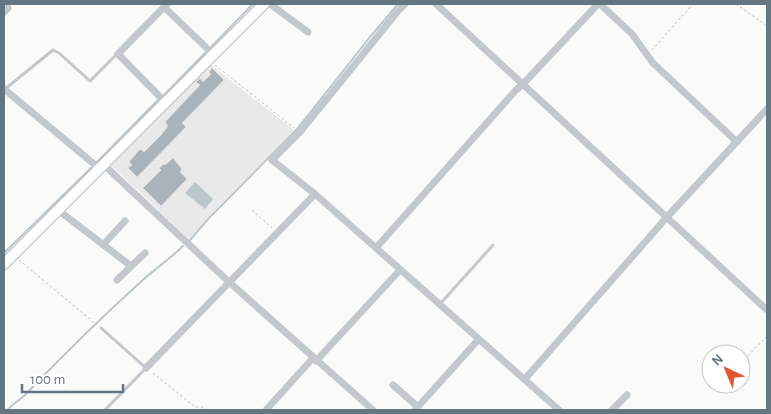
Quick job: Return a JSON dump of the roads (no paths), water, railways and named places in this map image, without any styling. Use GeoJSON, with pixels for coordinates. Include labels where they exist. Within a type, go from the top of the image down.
{"type":"FeatureCollection","features":[{"type":"Feature","properties":{"kind":"street"},"geometry":{"type":"LineString","coordinates":[[6,258],[102,167],[263,4],[308,32]]}},
{"type":"Feature","properties":{"kind":"street"},"geometry":{"type":"LineString","coordinates":[[405,4],[300,132],[272,160],[315,194],[559,410]]}},
{"type":"Feature","properties":{"kind":"street"},"geometry":{"type":"LineString","coordinates":[[436,4],[767,310]]}},
{"type":"Feature","properties":{"kind":"street"},"geometry":{"type":"LineString","coordinates":[[376,248],[516,90],[599,4],[632,34],[653,63],[737,142]]}},
{"type":"Feature","properties":{"kind":"street"},"geometry":{"type":"LineString","coordinates":[[166,103],[118,54],[166,5],[211,58]]}},
{"type":"Feature","properties":{"kind":"street"},"geometry":{"type":"LineString","coordinates":[[4,89],[102,167],[314,360],[373,410]]}},
{"type":"Feature","properties":{"kind":"street"},"geometry":{"type":"LineString","coordinates":[[525,380],[668,217],[767,109]]}},
{"type":"Feature","properties":{"kind":"street"},"geometry":{"type":"LineString","coordinates":[[146,368],[315,194]]}},
{"type":"Feature","properties":{"kind":"street"},"geometry":{"type":"LineString","coordinates":[[58,210],[131,266]]}},
{"type":"Feature","properties":{"kind":"street"},"geometry":{"type":"LineString","coordinates":[[103,245],[124,221]]}},
{"type":"Feature","properties":{"kind":"street"},"geometry":{"type":"LineString","coordinates":[[117,280],[145,253]]}},
{"type":"Feature","properties":{"kind":"street"},"geometry":{"type":"LineString","coordinates":[[266,410],[400,270]]}},
{"type":"Feature","properties":{"kind":"street"},"geometry":{"type":"LineString","coordinates":[[393,385],[417,409],[479,339]]}},
{"type":"Feature","properties":{"kind":"street"},"geometry":{"type":"LineString","coordinates":[[612,410],[627,395]]}},
{"type":"Feature","properties":{"kind":"lane"},"geometry":{"type":"LineString","coordinates":[[4,89],[53,50],[59,53],[90,81],[118,54]]}},
{"type":"Feature","properties":{"kind":"lane"},"geometry":{"type":"LineString","coordinates":[[440,304],[493,245]]}},
{"type":"Feature","properties":{"kind":"lane"},"geometry":{"type":"LineString","coordinates":[[101,328],[146,368],[105,410]]}},
{"type":"Feature","properties":{"kind":"waterway"},"geometry":{"type":"LineString","coordinates":[[190,240],[209,218],[297,129],[398,4]]}},
{"type":"Feature","properties":{"kind":"waterway"},"geometry":{"type":"LineString","coordinates":[[210,48],[252,5]]}},
{"type":"Feature","properties":{"kind":"waterway"},"geometry":{"type":"LineString","coordinates":[[163,96],[207,51]]}},
{"type":"Feature","properties":{"kind":"waterway"},"geometry":{"type":"LineString","coordinates":[[96,163],[159,99]]}},
{"type":"Feature","properties":{"kind":"waterway"},"geometry":{"type":"LineString","coordinates":[[4,253],[92,167]]}},
{"type":"Feature","properties":{"kind":"waterway"},"geometry":{"type":"LineString","coordinates":[[7,410],[27,393],[145,278],[183,246]]}}]}
